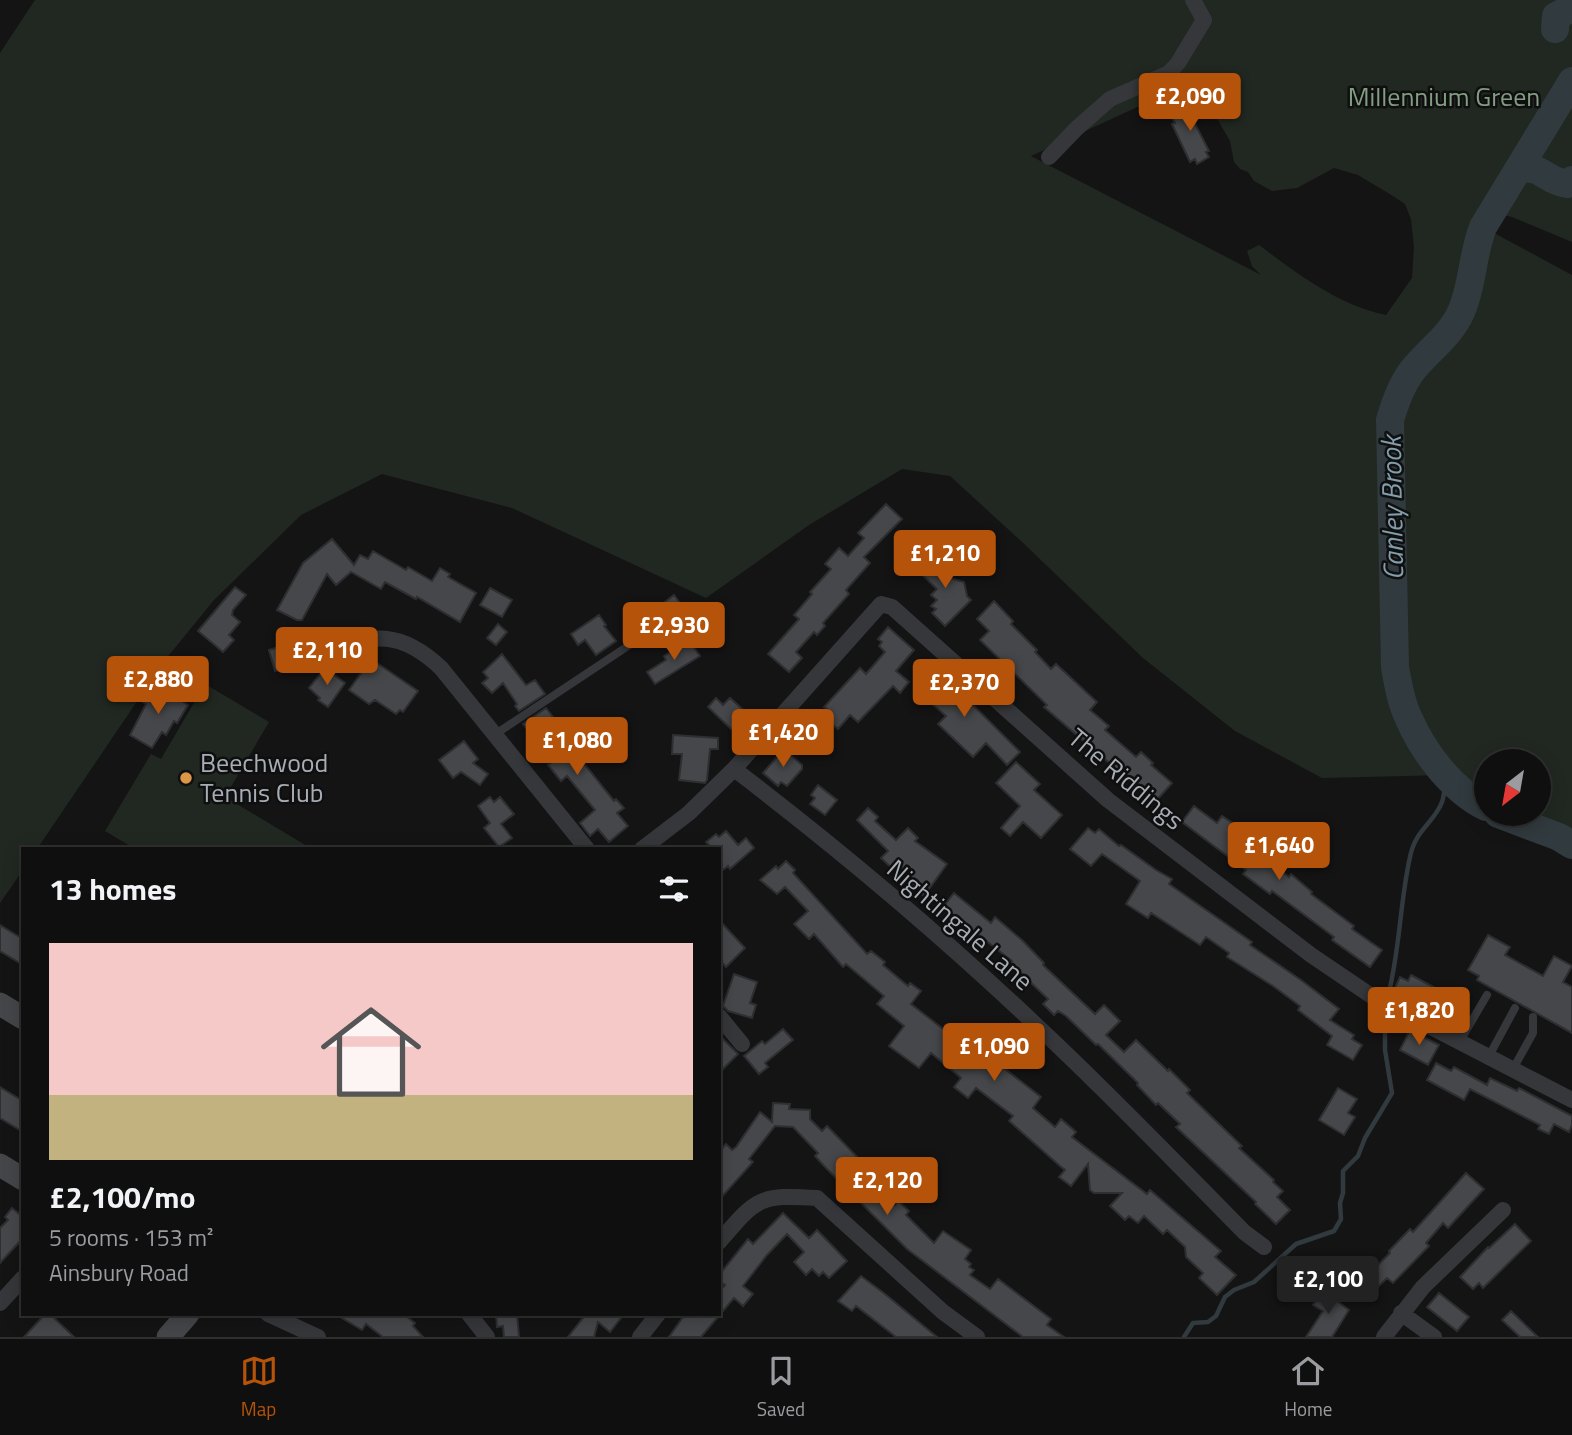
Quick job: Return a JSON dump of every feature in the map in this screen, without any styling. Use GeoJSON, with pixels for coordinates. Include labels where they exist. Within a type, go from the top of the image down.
{"type":"FeatureCollection","features":[{"type":"Feature","properties":{"kind":"street"},"geometry":{"type":"LineString","coordinates":[[1049,157],[1110,99],[1169,73],[1204,20],[1193,0]]}},
{"type":"Feature","properties":{"kind":"street","name":"The Riddings"},"geometry":{"type":"LineString","coordinates":[[734,769],[881,604],[892,607],[1108,800],[1216,884],[1373,997],[1572,1100]]}},
{"type":"Feature","properties":{"kind":"street"},"geometry":{"type":"LineString","coordinates":[[328,657],[345,646],[382,637],[405,642],[429,657],[441,668],[585,847]]}},
{"type":"Feature","properties":{"kind":"street"},"geometry":{"type":"LineString","coordinates":[[645,847],[689,813],[734,769]]}},
{"type":"Feature","properties":{"kind":"street","name":"Nightingale Lane"},"geometry":{"type":"LineString","coordinates":[[734,769],[912,914],[1037,1026],[1244,1232],[1264,1247]]}},
{"type":"Feature","properties":{"kind":"street"},"geometry":{"type":"LineString","coordinates":[[0,1004],[21,1017]]}},
{"type":"Feature","properties":{"kind":"street"},"geometry":{"type":"LineString","coordinates":[[721,1018],[742,1044]]}},
{"type":"Feature","properties":{"kind":"street"},"geometry":{"type":"LineString","coordinates":[[0,1165],[21,1178]]}},
{"type":"Feature","properties":{"kind":"street"},"geometry":{"type":"LineString","coordinates":[[721,1240],[755,1203],[768,1199],[817,1198],[943,1312],[977,1337]]}},
{"type":"Feature","properties":{"kind":"street"},"geometry":{"type":"LineString","coordinates":[[1384,1337],[1423,1287],[1503,1210]]}},
{"type":"Feature","properties":{"kind":"street"},"geometry":{"type":"LineString","coordinates":[[0,1303],[21,1280]]}},
{"type":"Feature","properties":{"kind":"street"},"geometry":{"type":"LineString","coordinates":[[1401,1314],[1434,1337]]}},
{"type":"Feature","properties":{"kind":"street"},"geometry":{"type":"LineString","coordinates":[[168,1337],[186,1316]]}},
{"type":"Feature","properties":{"kind":"street"},"geometry":{"type":"LineString","coordinates":[[272,1316],[312,1336]]}},
{"type":"Feature","properties":{"kind":"street"},"geometry":{"type":"LineString","coordinates":[[471,1316],[487,1337]]}},
{"type":"Feature","properties":{"kind":"street"},"geometry":{"type":"LineString","coordinates":[[640,1337],[656,1316]]}},
{"type":"Feature","properties":{"kind":"lane"},"geometry":{"type":"LineString","coordinates":[[494,735],[631,644]]}},
{"type":"Feature","properties":{"kind":"lane"},"geometry":{"type":"LineString","coordinates":[[1460,1041],[1487,995]]}},
{"type":"Feature","properties":{"kind":"lane"},"geometry":{"type":"LineString","coordinates":[[1489,1056],[1515,1008]]}},
{"type":"Feature","properties":{"kind":"lane"},"geometry":{"type":"LineString","coordinates":[[1513,1069],[1533,1033],[1533,1017]]}},
{"type":"Feature","properties":{"kind":"green space","name":"Millennium Green"},"geometry":{"type":"Polygon","coordinates":[[[35,0],[1185,0],[1198,23],[1174,60],[1156,74],[1170,92],[1031,156],[1261,275],[1252,266],[1247,251],[1259,245],[1335,296],[1369,311],[1386,315],[1412,278],[1414,247],[1411,219],[1405,204],[1358,175],[1334,168],[1297,188],[1272,191],[1240,169],[1234,162],[1230,141],[1204,96],[1206,91],[1175,81],[1207,27],[1197,0],[1572,0],[1572,72],[1564,85],[1572,80],[1572,242],[1512,217],[1487,211],[1473,232],[1463,293],[1455,318],[1420,358],[1437,344],[1461,311],[1469,292],[1477,244],[1483,227],[1572,275],[1572,845],[1530,826],[1551,826],[1551,749],[1474,749],[1474,802],[1446,775],[1322,778],[1235,731],[1143,658],[950,476],[902,469],[809,525],[706,598],[512,508],[382,474],[301,515],[214,600],[165,660],[38,847],[21,847],[21,873],[0,903],[0,53],[35,0]]]}},
{"type":"Feature","properties":{"kind":"green space","name":"Beechwood Tennis Club"},"geometry":{"type":"Polygon","coordinates":[[[205,684],[269,722],[225,797],[309,847],[132,847],[105,831],[151,754],[161,759],[205,684]]]}},
{"type":"Feature","properties":{"kind":"building"},"geometry":{"type":"Polygon","coordinates":[[[1193,101],[1199,111],[1191,116],[1209,151],[1206,152],[1209,157],[1197,164],[1195,159],[1190,162],[1170,114],[1193,101]]]}},
{"type":"Feature","properties":{"kind":"building"},"geometry":{"type":"Polygon","coordinates":[[[886,504],[902,519],[864,557],[870,563],[846,590],[849,594],[823,623],[825,626],[817,635],[814,632],[796,652],[802,658],[789,672],[768,654],[799,619],[794,615],[831,569],[825,564],[839,548],[848,556],[864,538],[858,533],[886,504]]]}},
{"type":"Feature","properties":{"kind":"building"},"geometry":{"type":"Polygon","coordinates":[[[332,539],[354,565],[360,555],[368,559],[373,551],[432,581],[440,568],[450,574],[448,577],[476,593],[460,622],[385,582],[381,589],[351,572],[336,585],[327,574],[302,620],[277,610],[303,563],[332,539]]]}},
{"type":"Feature","properties":{"kind":"building"},"geometry":{"type":"Polygon","coordinates":[[[935,554],[951,568],[943,576],[964,582],[967,596],[971,600],[945,626],[932,613],[936,609],[931,606],[937,600],[931,595],[937,589],[915,568],[921,570],[935,554]]]}},
{"type":"Feature","properties":{"kind":"building"},"geometry":{"type":"Polygon","coordinates":[[[235,587],[246,595],[233,610],[232,615],[240,622],[229,635],[234,640],[223,652],[198,631],[235,587]]]}},
{"type":"Feature","properties":{"kind":"building"},"geometry":{"type":"Polygon","coordinates":[[[490,588],[512,600],[502,617],[480,605],[490,588]]]}},
{"type":"Feature","properties":{"kind":"building"},"geometry":{"type":"Polygon","coordinates":[[[674,595],[694,622],[677,633],[663,613],[670,608],[665,602],[674,595]]]}},
{"type":"Feature","properties":{"kind":"building"},"geometry":{"type":"Polygon","coordinates":[[[994,601],[1051,669],[1056,664],[1097,702],[1090,710],[1109,726],[1105,730],[1136,757],[1141,752],[1153,763],[1151,765],[1172,783],[1155,802],[1044,707],[1047,705],[980,640],[989,631],[977,619],[994,601]]]}},
{"type":"Feature","properties":{"kind":"building"},"geometry":{"type":"Polygon","coordinates":[[[599,615],[616,641],[596,655],[585,640],[578,645],[571,634],[599,615]]]}},
{"type":"Feature","properties":{"kind":"building"},"geometry":{"type":"Polygon","coordinates":[[[498,624],[507,632],[496,645],[487,638],[498,624]]]}},
{"type":"Feature","properties":{"kind":"building"},"geometry":{"type":"Polygon","coordinates":[[[888,627],[914,650],[896,671],[909,682],[900,693],[893,686],[858,722],[850,715],[838,729],[821,715],[827,709],[824,707],[860,668],[866,674],[885,652],[879,646],[882,642],[878,639],[888,627]]]}},
{"type":"Feature","properties":{"kind":"building"},"geometry":{"type":"Polygon","coordinates":[[[689,640],[700,656],[655,684],[647,672],[666,660],[664,656],[689,640]]]}},
{"type":"Feature","properties":{"kind":"building"},"geometry":{"type":"Polygon","coordinates":[[[289,644],[295,666],[275,671],[269,650],[289,644]]]}},
{"type":"Feature","properties":{"kind":"building"},"geometry":{"type":"Polygon","coordinates":[[[502,654],[526,685],[535,680],[545,694],[519,711],[503,683],[492,693],[482,683],[488,678],[483,672],[502,654]]]}},
{"type":"Feature","properties":{"kind":"building"},"geometry":{"type":"Polygon","coordinates":[[[371,659],[418,691],[403,712],[400,710],[396,714],[375,700],[369,704],[349,690],[371,659]]]}},
{"type":"Feature","properties":{"kind":"building"},"geometry":{"type":"Polygon","coordinates":[[[325,668],[345,683],[328,707],[318,700],[320,698],[309,688],[325,668]]]}},
{"type":"Feature","properties":{"kind":"building"},"geometry":{"type":"Polygon","coordinates":[[[931,668],[966,698],[1020,752],[1007,765],[986,743],[973,757],[938,724],[946,716],[914,688],[931,668]]]}},
{"type":"Feature","properties":{"kind":"building"},"geometry":{"type":"Polygon","coordinates":[[[154,684],[188,705],[177,723],[174,721],[166,735],[162,732],[152,748],[130,735],[146,704],[143,702],[154,684]]]}},
{"type":"Feature","properties":{"kind":"building"},"geometry":{"type":"Polygon","coordinates":[[[716,698],[723,705],[730,698],[749,715],[736,729],[731,729],[708,707],[716,698]]]}},
{"type":"Feature","properties":{"kind":"building"},"geometry":{"type":"Polygon","coordinates":[[[546,708],[553,717],[549,720],[614,801],[616,799],[624,808],[617,813],[628,826],[609,842],[598,829],[590,836],[580,823],[595,810],[567,776],[561,781],[548,765],[552,762],[523,724],[546,708]]]}},
{"type":"Feature","properties":{"kind":"building"},"geometry":{"type":"Polygon","coordinates":[[[673,735],[718,738],[718,749],[710,749],[705,783],[679,780],[682,754],[672,754],[673,735]]]}},
{"type":"Feature","properties":{"kind":"building"},"geometry":{"type":"Polygon","coordinates":[[[464,741],[478,759],[473,763],[488,774],[480,785],[461,772],[453,778],[439,760],[464,741]]]}},
{"type":"Feature","properties":{"kind":"building"},"geometry":{"type":"Polygon","coordinates":[[[784,749],[802,765],[802,769],[787,786],[781,782],[778,786],[763,773],[784,749]]]}},
{"type":"Feature","properties":{"kind":"building"},"geometry":{"type":"Polygon","coordinates":[[[1016,762],[1040,784],[1034,790],[1062,815],[1041,838],[1023,822],[1010,836],[1001,828],[1020,806],[996,783],[1016,762]]]}},
{"type":"Feature","properties":{"kind":"building"},"geometry":{"type":"Polygon","coordinates":[[[818,785],[837,800],[825,815],[810,804],[815,798],[811,795],[818,785]]]}},
{"type":"Feature","properties":{"kind":"building"},"geometry":{"type":"Polygon","coordinates":[[[490,797],[494,802],[500,797],[514,814],[501,824],[512,838],[499,847],[484,828],[490,823],[478,806],[490,797]]]}},
{"type":"Feature","properties":{"kind":"building"},"geometry":{"type":"Polygon","coordinates":[[[1194,806],[1217,823],[1222,816],[1250,835],[1248,837],[1271,855],[1267,860],[1289,877],[1291,874],[1312,892],[1311,894],[1354,926],[1352,929],[1382,950],[1370,967],[1272,891],[1270,894],[1243,874],[1246,870],[1182,822],[1194,806]]]}},
{"type":"Feature","properties":{"kind":"building"},"geometry":{"type":"Polygon","coordinates":[[[868,808],[878,817],[875,821],[896,840],[908,828],[918,838],[915,841],[947,864],[924,896],[898,877],[881,858],[888,851],[857,820],[868,808]]]}},
{"type":"Feature","properties":{"kind":"building"},"geometry":{"type":"Polygon","coordinates":[[[1088,828],[1095,833],[1099,829],[1119,846],[1172,879],[1169,884],[1252,942],[1250,945],[1339,1009],[1330,1020],[1354,1035],[1352,1039],[1362,1045],[1353,1060],[1327,1045],[1332,1036],[1298,1010],[1300,1006],[1227,957],[1229,953],[1206,937],[1200,945],[1151,913],[1148,918],[1126,904],[1140,881],[1102,854],[1091,866],[1070,849],[1088,828]]]}},
{"type":"Feature","properties":{"kind":"building"},"geometry":{"type":"Polygon","coordinates":[[[726,831],[738,845],[746,838],[754,848],[730,869],[728,866],[721,871],[721,847],[707,847],[709,845],[706,842],[716,834],[719,837],[726,831]]]}},
{"type":"Feature","properties":{"kind":"building"},"geometry":{"type":"Polygon","coordinates":[[[786,861],[795,870],[793,873],[867,954],[871,951],[908,986],[910,983],[921,991],[911,1004],[956,1039],[960,1034],[1041,1097],[1033,1108],[1055,1127],[1061,1119],[1076,1132],[1072,1137],[1147,1194],[1150,1190],[1221,1251],[1215,1257],[1236,1275],[1217,1295],[1199,1278],[1203,1273],[1186,1257],[1185,1247],[1167,1230],[1163,1234],[1144,1216],[1138,1223],[1129,1216],[1125,1220],[1110,1206],[1122,1193],[1094,1193],[1090,1190],[1088,1164],[1071,1186],[1059,1177],[1065,1170],[1009,1121],[1013,1116],[976,1088],[968,1098],[954,1087],[961,1078],[931,1053],[919,1068],[889,1046],[904,1026],[877,1004],[884,996],[846,964],[843,967],[814,934],[809,939],[794,924],[808,911],[785,887],[777,894],[760,880],[786,861]]]}},
{"type":"Feature","properties":{"kind":"building"},"geometry":{"type":"Polygon","coordinates":[[[954,893],[991,923],[995,917],[1023,941],[1043,965],[1095,1014],[1104,1005],[1120,1021],[1106,1035],[1124,1052],[1136,1040],[1168,1071],[1169,1069],[1190,1090],[1187,1093],[1242,1146],[1239,1148],[1274,1180],[1283,1191],[1277,1197],[1290,1210],[1276,1224],[1176,1127],[1180,1124],[1158,1103],[1156,1105],[1138,1083],[1098,1044],[1066,1016],[1058,1011],[1054,1015],[1043,1004],[1048,999],[1010,963],[1012,961],[943,907],[954,893]]]}},
{"type":"Feature","properties":{"kind":"building"},"geometry":{"type":"Polygon","coordinates":[[[721,922],[745,948],[726,967],[721,961],[721,922]]]}},
{"type":"Feature","properties":{"kind":"building"},"geometry":{"type":"Polygon","coordinates":[[[0,925],[21,938],[21,964],[0,951],[0,925]]]}},
{"type":"Feature","properties":{"kind":"building"},"geometry":{"type":"Polygon","coordinates":[[[1488,935],[1510,947],[1505,955],[1543,976],[1554,956],[1572,966],[1563,982],[1572,987],[1572,1033],[1477,980],[1479,976],[1468,970],[1488,935]]]}},
{"type":"Feature","properties":{"kind":"building"},"geometry":{"type":"Polygon","coordinates":[[[734,974],[757,982],[750,1003],[756,1005],[752,1018],[728,1011],[723,1006],[734,974]]]}},
{"type":"Feature","properties":{"kind":"building"},"geometry":{"type":"Polygon","coordinates":[[[1411,975],[1437,989],[1428,1008],[1394,990],[1400,977],[1408,981],[1411,975]]]}},
{"type":"Feature","properties":{"kind":"building"},"geometry":{"type":"Polygon","coordinates":[[[783,1029],[793,1040],[765,1063],[768,1067],[759,1074],[744,1056],[783,1029]]]}},
{"type":"Feature","properties":{"kind":"building"},"geometry":{"type":"Polygon","coordinates":[[[1410,1030],[1439,1045],[1428,1065],[1400,1050],[1410,1030]]]}},
{"type":"Feature","properties":{"kind":"building"},"geometry":{"type":"Polygon","coordinates":[[[721,1037],[738,1054],[721,1071],[721,1037]]]}},
{"type":"Feature","properties":{"kind":"building"},"geometry":{"type":"Polygon","coordinates":[[[1436,1063],[1451,1071],[1454,1067],[1487,1085],[1490,1078],[1517,1091],[1519,1088],[1572,1116],[1569,1132],[1554,1124],[1549,1134],[1538,1129],[1540,1125],[1470,1089],[1464,1100],[1427,1080],[1436,1063]]]}},
{"type":"Feature","properties":{"kind":"building"},"geometry":{"type":"Polygon","coordinates":[[[0,1087],[21,1100],[21,1131],[0,1118],[0,1087]]]}},
{"type":"Feature","properties":{"kind":"building"},"geometry":{"type":"Polygon","coordinates":[[[1338,1088],[1357,1099],[1348,1113],[1355,1117],[1344,1135],[1319,1120],[1338,1088]]]}},
{"type":"Feature","properties":{"kind":"building"},"geometry":{"type":"Polygon","coordinates":[[[773,1103],[790,1104],[789,1109],[810,1110],[810,1119],[822,1131],[827,1126],[863,1163],[861,1165],[865,1169],[862,1172],[867,1177],[863,1182],[889,1205],[892,1202],[895,1205],[898,1201],[909,1211],[906,1215],[934,1243],[943,1231],[971,1250],[965,1259],[974,1270],[970,1275],[990,1289],[998,1279],[1051,1319],[1047,1325],[1064,1337],[1023,1337],[907,1249],[826,1168],[815,1156],[818,1153],[793,1127],[775,1126],[749,1159],[753,1162],[721,1198],[721,1150],[726,1144],[732,1150],[736,1147],[760,1112],[772,1122],[773,1103]]]}},
{"type":"Feature","properties":{"kind":"building"},"geometry":{"type":"Polygon","coordinates":[[[1466,1173],[1484,1189],[1448,1228],[1443,1223],[1426,1243],[1429,1246],[1393,1283],[1387,1278],[1373,1292],[1362,1281],[1410,1229],[1413,1232],[1466,1173]]]}},
{"type":"Feature","properties":{"kind":"building"},"geometry":{"type":"Polygon","coordinates":[[[12,1208],[21,1215],[21,1240],[0,1263],[0,1228],[8,1220],[5,1217],[12,1208]]]}},
{"type":"Feature","properties":{"kind":"building"},"geometry":{"type":"Polygon","coordinates":[[[783,1213],[809,1238],[817,1230],[847,1261],[829,1278],[823,1272],[819,1276],[812,1269],[806,1275],[794,1262],[804,1252],[787,1234],[743,1286],[753,1294],[743,1306],[734,1298],[721,1313],[721,1290],[725,1285],[721,1282],[721,1273],[748,1239],[753,1244],[783,1213]]]}},
{"type":"Feature","properties":{"kind":"building"},"geometry":{"type":"Polygon","coordinates":[[[1515,1224],[1531,1241],[1483,1288],[1479,1283],[1473,1289],[1460,1277],[1488,1247],[1515,1224]]]}},
{"type":"Feature","properties":{"kind":"building"},"geometry":{"type":"Polygon","coordinates":[[[861,1276],[937,1337],[896,1337],[856,1306],[852,1311],[838,1301],[861,1276]]]}},
{"type":"Feature","properties":{"kind":"building"},"geometry":{"type":"Polygon","coordinates":[[[1323,1290],[1349,1310],[1332,1337],[1306,1337],[1323,1311],[1313,1305],[1323,1290]]]}},
{"type":"Feature","properties":{"kind":"building"},"geometry":{"type":"Polygon","coordinates":[[[1439,1293],[1469,1317],[1457,1331],[1427,1307],[1439,1293]]]}},
{"type":"Feature","properties":{"kind":"building"},"geometry":{"type":"Polygon","coordinates":[[[1511,1311],[1538,1337],[1520,1337],[1502,1320],[1511,1311]]]}},
{"type":"Feature","properties":{"kind":"building"},"geometry":{"type":"Polygon","coordinates":[[[43,1316],[52,1316],[74,1337],[24,1337],[43,1316]]]}},
{"type":"Feature","properties":{"kind":"building"},"geometry":{"type":"Polygon","coordinates":[[[338,1316],[406,1316],[415,1323],[413,1326],[423,1337],[383,1337],[366,1324],[362,1330],[338,1316]]]}},
{"type":"Feature","properties":{"kind":"building"},"geometry":{"type":"Polygon","coordinates":[[[496,1316],[517,1316],[519,1337],[504,1337],[503,1326],[497,1327],[496,1316]]]}},
{"type":"Feature","properties":{"kind":"building"},"geometry":{"type":"Polygon","coordinates":[[[584,1316],[622,1316],[610,1332],[598,1322],[594,1337],[568,1337],[584,1316]]]}},
{"type":"Feature","properties":{"kind":"building"},"geometry":{"type":"Polygon","coordinates":[[[684,1316],[719,1316],[701,1337],[669,1337],[684,1316]]]}},
{"type":"Feature","properties":{"kind":"waterway","name":"Canley Brook"},"geometry":{"type":"LineString","coordinates":[[1555,29],[1556,16],[1572,8]]}},
{"type":"Feature","properties":{"kind":"waterway","name":"Canley Brook"},"geometry":{"type":"LineString","coordinates":[[1474,800],[1451,781],[1431,757],[1409,719],[1400,693],[1395,667],[1390,420],[1408,376],[1457,320],[1468,291],[1483,227],[1572,81]]}},
{"type":"Feature","properties":{"kind":"waterway","name":"Canley Brook"},"geometry":{"type":"LineString","coordinates":[[1518,170],[1532,169],[1567,184],[1572,180]]}},
{"type":"Feature","properties":{"kind":"waterway"},"geometry":{"type":"LineString","coordinates":[[1389,992],[1412,848],[1439,809],[1446,775]]}},
{"type":"Feature","properties":{"kind":"waterway","name":"Canley Brook"},"geometry":{"type":"LineString","coordinates":[[1530,826],[1572,845]]}},
{"type":"Feature","properties":{"kind":"waterway"},"geometry":{"type":"LineString","coordinates":[[1184,1337],[1193,1323],[1208,1322],[1216,1316],[1225,1297],[1254,1282],[1296,1244],[1334,1231],[1341,1219],[1343,1171],[1358,1156],[1365,1138],[1392,1093],[1385,1050],[1385,1014]]}},
{"type":"Feature","properties":{"kind":"place","name":"Beechwood Tennis Club"},"geometry":{"type":"Point","coordinates":[186,778]}}]}
